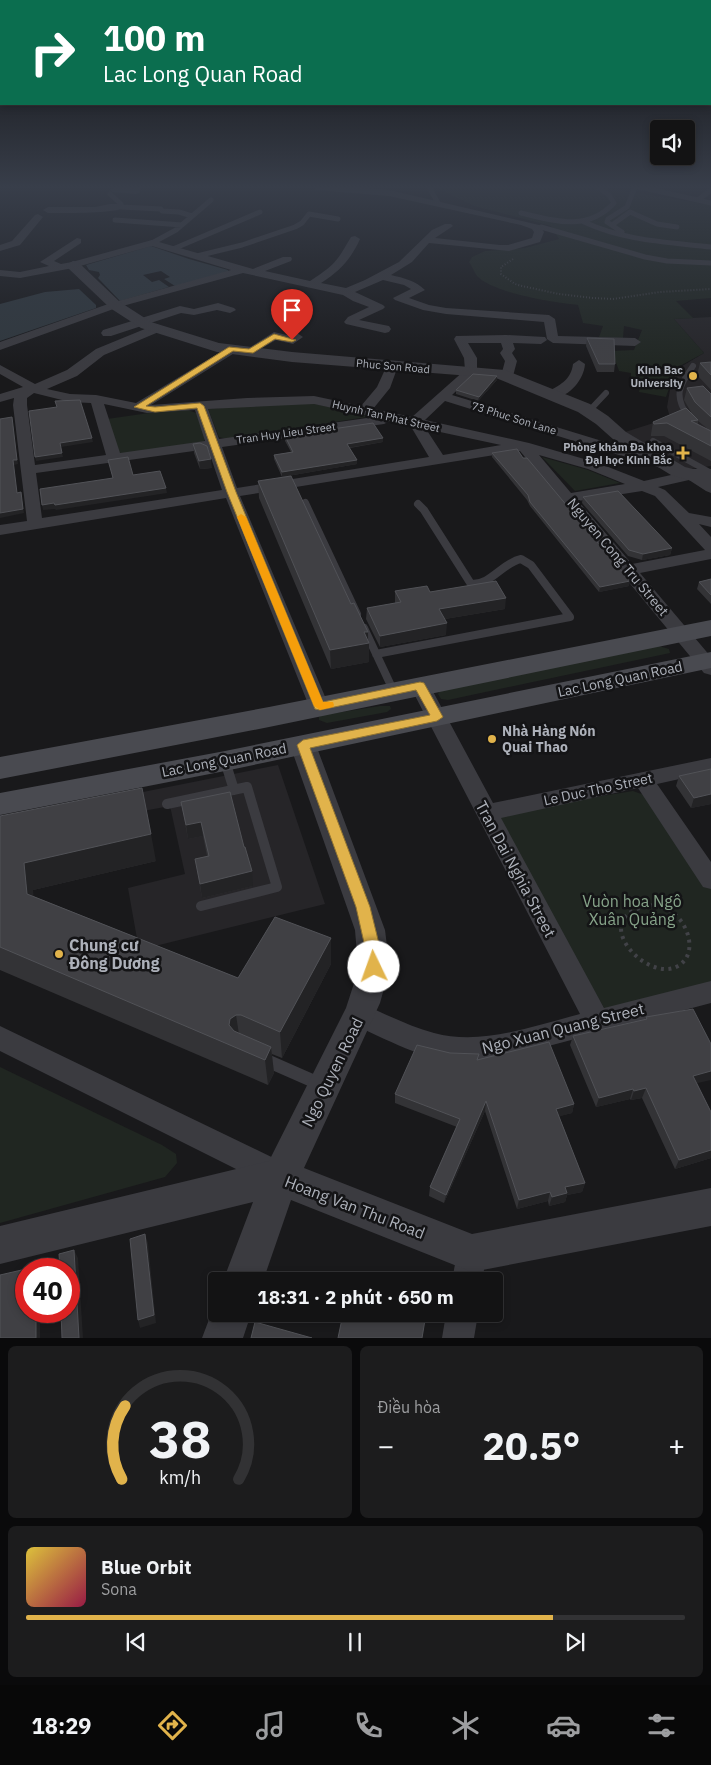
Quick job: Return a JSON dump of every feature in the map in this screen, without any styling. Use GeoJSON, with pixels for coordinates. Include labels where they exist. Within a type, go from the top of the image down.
{"type":"FeatureCollection","features":[{"type":"Feature","properties":{"kind":"main road"},"geometry":{"type":"LineString","coordinates":[[0,768],[394,692],[711,628]]}},
{"type":"Feature","properties":{"kind":"main road","name":"Lac Long Quan Road"},"geometry":{"type":"LineString","coordinates":[[0,804],[225,761],[709,663]]}},
{"type":"Feature","properties":{"kind":"street"},"geometry":{"type":"LineString","coordinates":[[64,249],[45,262],[69,266]]}},
{"type":"Feature","properties":{"kind":"street"},"geometry":{"type":"LineString","coordinates":[[0,279],[69,266],[126,249]]}},
{"type":"Feature","properties":{"kind":"street"},"geometry":{"type":"LineString","coordinates":[[175,249],[249,271],[347,292],[357,299],[379,307],[352,319],[350,322],[385,329]]}},
{"type":"Feature","properties":{"kind":"street"},"geometry":{"type":"LineString","coordinates":[[311,285],[333,271],[347,258],[351,249]]}},
{"type":"Feature","properties":{"kind":"street"},"geometry":{"type":"LineString","coordinates":[[347,292],[382,276],[404,263],[418,249]]}},
{"type":"Feature","properties":{"kind":"street"},"geometry":{"type":"LineString","coordinates":[[0,346],[115,305],[249,271],[287,258]]}},
{"type":"Feature","properties":{"kind":"street","name":"Phuc Son Road"},"geometry":{"type":"LineString","coordinates":[[69,266],[115,305],[141,323],[217,347],[250,352],[392,366],[499,373],[554,394],[589,411],[620,436],[669,466],[690,475],[711,474]]}},
{"type":"Feature","properties":{"kind":"street"},"geometry":{"type":"LineString","coordinates":[[0,273],[14,276]]}},
{"type":"Feature","properties":{"kind":"street"},"geometry":{"type":"LineString","coordinates":[[382,276],[414,286],[418,290],[399,298],[427,308],[549,318],[553,339],[634,342]]}},
{"type":"Feature","properties":{"kind":"street"},"geometry":{"type":"LineString","coordinates":[[164,293],[180,310]]}},
{"type":"Feature","properties":{"kind":"street"},"geometry":{"type":"LineString","coordinates":[[106,333],[180,310],[198,312],[218,306],[230,310]]}},
{"type":"Feature","properties":{"kind":"street"},"geometry":{"type":"LineString","coordinates":[[0,398],[33,389],[72,373],[100,352],[157,328]]}},
{"type":"Feature","properties":{"kind":"street"},"geometry":{"type":"LineString","coordinates":[[250,352],[274,336],[292,340],[296,337]]}},
{"type":"Feature","properties":{"kind":"street"},"geometry":{"type":"LineString","coordinates":[[438,458],[415,422],[471,371],[473,367],[471,359],[460,339],[541,340]]}},
{"type":"Feature","properties":{"kind":"street"},"geometry":{"type":"LineString","coordinates":[[506,339],[509,349],[506,353],[511,361],[507,376]]}},
{"type":"Feature","properties":{"kind":"street"},"geometry":{"type":"LineString","coordinates":[[138,407],[232,349]]}},
{"type":"Feature","properties":{"kind":"street"},"geometry":{"type":"LineString","coordinates":[[554,394],[572,384],[579,374],[579,364]]}},
{"type":"Feature","properties":{"kind":"street"},"geometry":{"type":"LineString","coordinates":[[365,410],[383,388],[392,366]]}},
{"type":"Feature","properties":{"kind":"street","name":"Huynh Tan Phat Street"},"geometry":{"type":"LineString","coordinates":[[0,368],[33,389],[70,398],[96,399],[155,410],[307,400],[365,410],[524,446],[593,466],[660,493],[711,547]]}},
{"type":"Feature","properties":{"kind":"street"},"geometry":{"type":"LineString","coordinates":[[33,389],[21,396],[20,405],[35,524]]}},
{"type":"Feature","properties":{"kind":"street","name":"73 Phuc Son Lane"},"geometry":{"type":"LineString","coordinates":[[444,397],[669,466]]}},
{"type":"Feature","properties":{"kind":"street"},"geometry":{"type":"LineString","coordinates":[[20,405],[70,398]]}},
{"type":"Feature","properties":{"kind":"street"},"geometry":{"type":"LineString","coordinates":[[96,399],[114,458]]}},
{"type":"Feature","properties":{"kind":"street"},"geometry":{"type":"LineString","coordinates":[[200,406],[231,492],[320,706]]}},
{"type":"Feature","properties":{"kind":"street"},"geometry":{"type":"LineString","coordinates":[[102,416],[155,410]]}},
{"type":"Feature","properties":{"kind":"street","name":"Tran Huy Lieu Street"},"geometry":{"type":"LineString","coordinates":[[29,470],[395,418]]}},
{"type":"Feature","properties":{"kind":"street"},"geometry":{"type":"LineString","coordinates":[[0,530],[438,458],[524,446]]}},
{"type":"Feature","properties":{"kind":"street","name":"Nguyen Cong Tru Street"},"geometry":{"type":"LineString","coordinates":[[524,446],[682,634],[709,663]]}},
{"type":"Feature","properties":{"kind":"street"},"geometry":{"type":"LineString","coordinates":[[567,498],[644,486],[690,475],[711,488]]}},
{"type":"Feature","properties":{"kind":"street"},"geometry":{"type":"LineString","coordinates":[[684,518],[696,518],[711,522]]}},
{"type":"Feature","properties":{"kind":"street"},"geometry":{"type":"LineString","coordinates":[[629,570],[711,554]]}},
{"type":"Feature","properties":{"kind":"street","name":"Tran Dai Nghia Street"},"geometry":{"type":"LineString","coordinates":[[420,686],[597,1021]]}},
{"type":"Feature","properties":{"kind":"street","name":"Ngo Quyen Road"},"geometry":{"type":"LineString","coordinates":[[246,1272],[281,1177],[370,990],[375,956],[370,930],[303,745]]}},
{"type":"Feature","properties":{"kind":"street","name":"Le Duc Tho Street"},"geometry":{"type":"LineString","coordinates":[[486,813],[711,765]]}},
{"type":"Feature","properties":{"kind":"street"},"geometry":{"type":"LineString","coordinates":[[643,780],[711,880]]}},
{"type":"Feature","properties":{"kind":"street","name":"Ngo Xuan Quang Street"},"geometry":{"type":"LineString","coordinates":[[359,1015],[411,1037],[460,1050],[503,1046],[711,992]]}},
{"type":"Feature","properties":{"kind":"street"},"geometry":{"type":"LineString","coordinates":[[0,1038],[281,1177]]}},
{"type":"Feature","properties":{"kind":"street","name":"Hoang Van Thu Road"},"geometry":{"type":"LineString","coordinates":[[0,1245],[281,1177],[470,1267],[711,1207]]}},
{"type":"Feature","properties":{"kind":"street"},"geometry":{"type":"LineString","coordinates":[[222,1338],[228,1322]]}},
{"type":"Feature","properties":{"kind":"street"},"geometry":{"type":"LineString","coordinates":[[458,1338],[461,1322]]}},
{"type":"Feature","properties":{"kind":"lane"},"geometry":{"type":"LineString","coordinates":[[197,256],[224,249]]}},
{"type":"Feature","properties":{"kind":"lane"},"geometry":{"type":"LineString","coordinates":[[618,249],[667,261],[711,263]]}},
{"type":"Feature","properties":{"kind":"lane"},"geometry":{"type":"LineString","coordinates":[[694,366],[679,389],[679,399],[680,407],[694,425]]}},
{"type":"Feature","properties":{"kind":"lane"},"geometry":{"type":"LineString","coordinates":[[589,411],[606,393]]}},
{"type":"Feature","properties":{"kind":"lane"},"geometry":{"type":"LineString","coordinates":[[653,441],[711,474]]}},
{"type":"Feature","properties":{"kind":"lane"},"geometry":{"type":"LineString","coordinates":[[305,503],[394,692]]}},
{"type":"Feature","properties":{"kind":"lane"},"geometry":{"type":"LineString","coordinates":[[376,654],[570,618],[531,565],[521,559],[511,562],[480,584],[471,584],[424,510],[418,504]]}},
{"type":"Feature","properties":{"kind":"lane"},"geometry":{"type":"LineString","coordinates":[[225,761],[234,790]]}},
{"type":"Feature","properties":{"kind":"lane"},"geometry":{"type":"LineString","coordinates":[[167,804],[247,787],[278,888],[201,906]]}},
{"type":"Feature","properties":{"kind":"lane"},"geometry":{"type":"LineString","coordinates":[[250,1053],[325,1086]]}},
{"type":"Feature","properties":{"kind":"path"},"geometry":{"type":"LineString","coordinates":[[516,258],[501,267],[501,274],[507,279],[522,286],[560,294],[612,299],[660,292],[711,289]]}},
{"type":"Feature","properties":{"kind":"path"},"geometry":{"type":"LineString","coordinates":[[689,921],[679,912],[654,904],[631,910],[624,918],[621,928],[622,938],[628,948],[647,964],[659,968],[671,968],[683,966],[691,960]]}},
{"type":"Feature","properties":{"kind":"shaded area"},"geometry":{"type":"Polygon","coordinates":[[[139,249],[161,249],[228,270],[228,273],[175,286],[164,279],[170,277],[161,271],[143,275],[152,282],[159,280],[169,287],[120,301],[98,278],[99,272],[89,270],[86,265],[139,249]]]}},
{"type":"Feature","properties":{"kind":"shaded area"},"geometry":{"type":"Polygon","coordinates":[[[79,289],[96,305],[96,308],[0,341],[0,304],[45,292],[79,289]]]}},
{"type":"Feature","properties":{"kind":"shaded area","name":"Kinh Bac University"},"geometry":{"type":"Polygon","coordinates":[[[711,317],[711,466],[691,469],[677,466],[622,433],[663,420],[672,424],[667,407],[671,384],[679,368],[704,353],[674,319],[711,317]]]}},
{"type":"Feature","properties":{"kind":"shaded area"},"geometry":{"type":"Polygon","coordinates":[[[278,765],[325,904],[139,950],[128,888],[185,874],[170,806],[127,814],[123,796],[278,765]]]}},
{"type":"Feature","properties":{"kind":"green space"},"geometry":{"type":"Polygon","coordinates":[[[711,249],[711,298],[676,301],[693,318],[674,319],[704,353],[676,368],[666,397],[639,392],[640,386],[631,384],[631,373],[619,371],[612,351],[634,350],[642,330],[624,326],[623,338],[600,338],[603,326],[583,323],[578,305],[524,296],[485,282],[477,276],[469,262],[472,257],[485,251],[711,249]]]}},
{"type":"Feature","properties":{"kind":"green space"},"geometry":{"type":"Polygon","coordinates":[[[305,402],[373,416],[226,439],[219,437],[208,409],[305,402]]]}},
{"type":"Feature","properties":{"kind":"green space"},"geometry":{"type":"Polygon","coordinates":[[[170,410],[188,410],[196,413],[205,438],[203,443],[123,454],[116,451],[107,419],[170,410]]]}},
{"type":"Feature","properties":{"kind":"green space"},"geometry":{"type":"Polygon","coordinates":[[[542,457],[588,470],[620,483],[575,491],[542,457]]]}},
{"type":"Feature","properties":{"kind":"green space"},"geometry":{"type":"Polygon","coordinates":[[[659,646],[669,649],[670,653],[448,700],[441,699],[438,694],[440,690],[659,646]]]}},
{"type":"Feature","properties":{"kind":"green space"},"geometry":{"type":"Polygon","coordinates":[[[390,706],[391,709],[387,712],[327,723],[319,720],[319,717],[323,715],[390,706]]]}},
{"type":"Feature","properties":{"kind":"green space","name":"Vuòn hoa Ngô Xuân Quảng"},"geometry":{"type":"Polygon","coordinates":[[[633,791],[650,797],[711,887],[711,986],[606,1011],[495,823],[504,812],[633,791]]]}},
{"type":"Feature","properties":{"kind":"green space"},"geometry":{"type":"Polygon","coordinates":[[[0,1067],[162,1145],[176,1154],[177,1163],[165,1177],[0,1223],[0,1067]]]}},
{"type":"Feature","properties":{"kind":"building"},"geometry":{"type":"Polygon","coordinates":[[[587,338],[614,339],[615,364],[599,364],[587,338]]]}},
{"type":"Feature","properties":{"kind":"building"},"geometry":{"type":"Polygon","coordinates":[[[711,362],[711,375],[700,363],[711,362]]]}},
{"type":"Feature","properties":{"kind":"building"},"geometry":{"type":"Polygon","coordinates":[[[473,374],[497,376],[479,397],[456,390],[473,374]]]}},
{"type":"Feature","properties":{"kind":"building"},"geometry":{"type":"Polygon","coordinates":[[[703,386],[711,394],[711,417],[695,402],[687,388],[703,386]]]}},
{"type":"Feature","properties":{"kind":"building"},"geometry":{"type":"Polygon","coordinates":[[[80,400],[92,438],[60,443],[62,453],[35,457],[29,411],[57,407],[55,401],[80,400]]]}},
{"type":"Feature","properties":{"kind":"building"},"geometry":{"type":"Polygon","coordinates":[[[686,408],[698,420],[691,421],[711,431],[711,446],[667,423],[654,424],[653,422],[686,408]]]}},
{"type":"Feature","properties":{"kind":"building"},"geometry":{"type":"Polygon","coordinates":[[[12,417],[17,460],[13,460],[17,493],[21,492],[23,509],[0,513],[0,419],[12,417]]]}},
{"type":"Feature","properties":{"kind":"building"},"geometry":{"type":"Polygon","coordinates":[[[373,423],[383,438],[347,444],[357,460],[282,472],[274,455],[293,452],[285,436],[373,423]]]}},
{"type":"Feature","properties":{"kind":"building"},"geometry":{"type":"Polygon","coordinates":[[[200,443],[207,446],[211,459],[199,461],[193,444],[200,443]]]}},
{"type":"Feature","properties":{"kind":"building"},"geometry":{"type":"Polygon","coordinates":[[[517,449],[523,458],[527,458],[630,581],[600,587],[530,502],[528,495],[492,453],[517,449]]]}},
{"type":"Feature","properties":{"kind":"building"},"geometry":{"type":"Polygon","coordinates":[[[128,457],[133,475],[160,471],[166,488],[55,505],[54,503],[42,505],[40,489],[113,478],[108,460],[128,457]]]}},
{"type":"Feature","properties":{"kind":"building"},"geometry":{"type":"Polygon","coordinates":[[[291,476],[351,604],[354,603],[368,632],[364,632],[369,643],[330,650],[258,481],[291,476]]]}},
{"type":"Feature","properties":{"kind":"building"},"geometry":{"type":"Polygon","coordinates":[[[618,491],[672,548],[643,554],[629,550],[583,497],[618,491]]]}},
{"type":"Feature","properties":{"kind":"building"},"geometry":{"type":"Polygon","coordinates":[[[711,579],[711,595],[699,582],[711,579]]]}},
{"type":"Feature","properties":{"kind":"building"},"geometry":{"type":"Polygon","coordinates":[[[496,581],[506,598],[439,609],[447,623],[380,636],[367,608],[401,602],[395,591],[427,586],[430,592],[496,581]]]}},
{"type":"Feature","properties":{"kind":"building"},"geometry":{"type":"Polygon","coordinates":[[[711,769],[711,794],[694,798],[679,776],[711,769]]]}},
{"type":"Feature","properties":{"kind":"building","name":"Chung cư Đông Dương"},"geometry":{"type":"Polygon","coordinates":[[[142,788],[151,834],[24,863],[27,894],[238,978],[275,917],[331,938],[280,1032],[241,1015],[236,1015],[230,1019],[229,1025],[234,1031],[271,1047],[265,1060],[0,947],[0,816],[142,788]]]}},
{"type":"Feature","properties":{"kind":"building"},"geometry":{"type":"Polygon","coordinates":[[[230,792],[252,871],[200,884],[195,859],[209,856],[201,822],[186,825],[181,802],[230,792]]]}},
{"type":"Feature","properties":{"kind":"building"},"geometry":{"type":"Polygon","coordinates":[[[693,1009],[711,1044],[711,1071],[693,1076],[711,1112],[711,1150],[679,1160],[646,1088],[634,1091],[633,1089],[599,1098],[573,1036],[647,1019],[646,1017],[693,1009]]]}},
{"type":"Feature","properties":{"kind":"building"},"geometry":{"type":"Polygon","coordinates":[[[549,1042],[574,1104],[556,1109],[585,1183],[565,1187],[567,1193],[552,1197],[550,1192],[519,1200],[486,1101],[446,1195],[430,1187],[460,1119],[395,1094],[417,1045],[450,1053],[479,1054],[477,1060],[549,1042]]]}},
{"type":"Feature","properties":{"kind":"building"},"geometry":{"type":"Polygon","coordinates":[[[145,1234],[154,1315],[138,1320],[130,1239],[145,1234]]]}},
{"type":"Feature","properties":{"kind":"building"},"geometry":{"type":"Polygon","coordinates":[[[74,1250],[74,1258],[59,1258],[59,1254],[74,1250]]]}},
{"type":"Feature","properties":{"kind":"building"},"geometry":{"type":"Polygon","coordinates":[[[15,1272],[15,1323],[36,1323],[36,1338],[0,1338],[0,1275],[15,1272]]]}},
{"type":"Feature","properties":{"kind":"building"},"geometry":{"type":"Polygon","coordinates":[[[255,1322],[312,1338],[251,1338],[255,1322]]]}},
{"type":"Feature","properties":{"kind":"building"},"geometry":{"type":"Polygon","coordinates":[[[341,1322],[425,1322],[422,1338],[338,1338],[341,1322]]]}},
{"type":"Feature","properties":{"kind":"building"},"geometry":{"type":"Polygon","coordinates":[[[61,1323],[78,1323],[79,1338],[62,1338],[61,1323]]]}},
{"type":"Feature","properties":{"kind":"slow traffic"},"geometry":{"type":"LineString","coordinates":[[241,517],[320,706],[329,705]]}},
{"type":"Feature","properties":{"kind":"place","name":"Kinh Bac University"},"geometry":{"type":"Point","coordinates":[693,376]}},
{"type":"Feature","properties":{"kind":"place","name":"Phòng khám Đa khoa Đại học Kinh Bắc"},"geometry":{"type":"Point","coordinates":[683,453]}},
{"type":"Feature","properties":{"kind":"place","name":"Nhà Hàng Nón Quai Thao"},"geometry":{"type":"Point","coordinates":[492,739]}},
{"type":"Feature","properties":{"kind":"place","name":"Chung cư Đông Dương"},"geometry":{"type":"Point","coordinates":[59,954]}},
{"type":"Feature","properties":{"kind":"route"},"geometry":{"type":"LineString","coordinates":[[292,340],[274,336],[250,352],[232,349],[138,407],[155,410],[200,406],[231,492],[320,706],[420,686],[437,717],[303,745],[363,907],[375,956],[374,967]]}}]}
